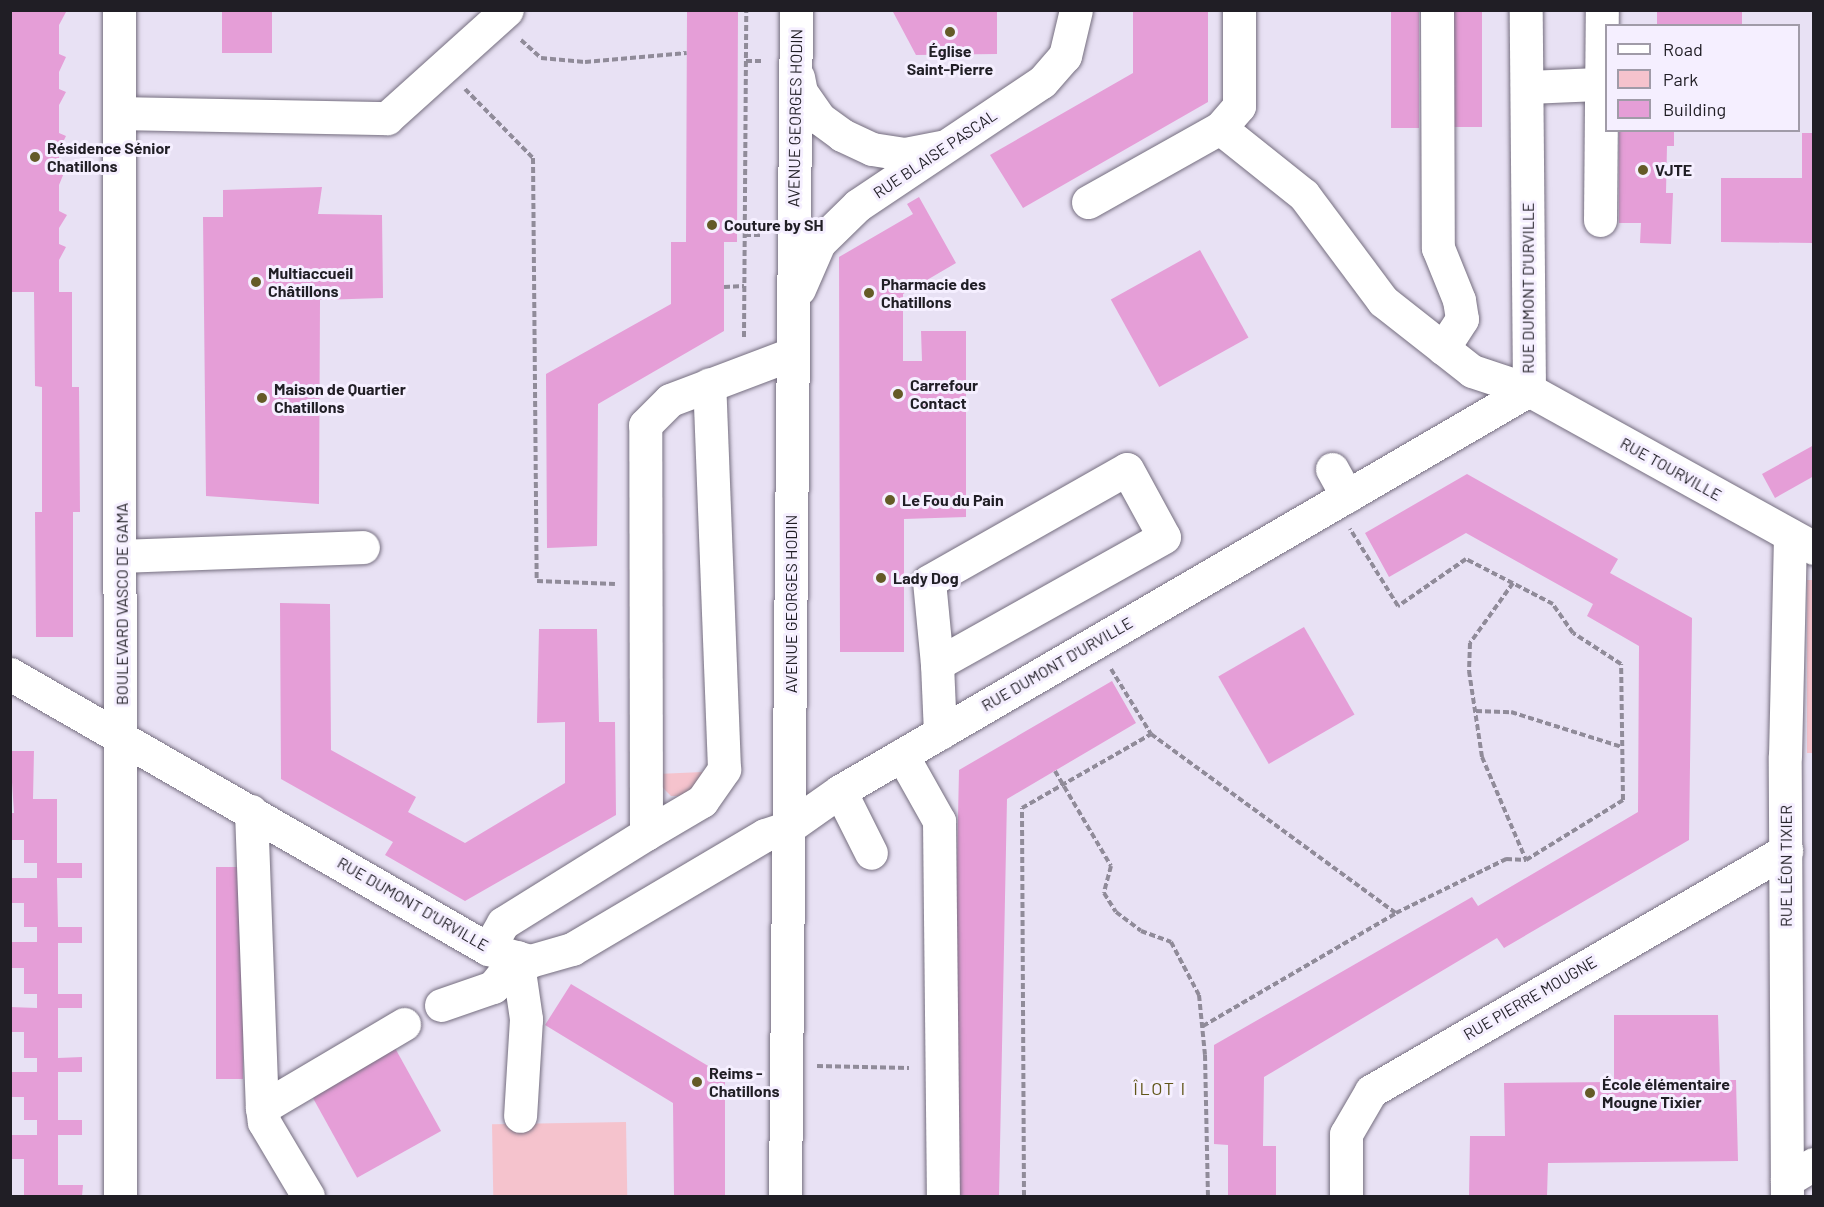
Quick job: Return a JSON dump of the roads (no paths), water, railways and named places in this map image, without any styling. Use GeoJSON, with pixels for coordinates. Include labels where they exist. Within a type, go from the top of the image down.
{"type":"FeatureCollection","features":[{"type":"Feature","properties":{"kind":"street","name":"BOULEVARD VASCO DE GAMA"},"geometry":{"type":"LineString","coordinates":[[119,10],[122,556],[120,1197]]}},
{"type":"Feature","properties":{"kind":"street","name":"AVENUE GEORGES HODIN"},"geometry":{"type":"LineString","coordinates":[[785,1197],[796,10]]}},
{"type":"Feature","properties":{"kind":"street","name":"RUE BLAISE PASCAL"},"geometry":{"type":"LineString","coordinates":[[793,302],[819,243],[858,205],[951,145],[1042,82],[1065,56],[1076,10]]}},
{"type":"Feature","properties":{"kind":"street"},"geometry":{"type":"LineString","coordinates":[[1088,202],[1220,128],[1239,106],[1239,10]]}},
{"type":"Feature","properties":{"kind":"street"},"geometry":{"type":"LineString","coordinates":[[1437,10],[1438,248],[1459,300],[1462,319],[1443,348]]}},
{"type":"Feature","properties":{"kind":"street","name":"RUE DUMONT D'URVILLE"},"geometry":{"type":"LineString","coordinates":[[10,674],[503,953],[530,961],[572,949],[765,835],[789,827],[840,791],[1095,642],[1338,489],[1529,390],[1526,10]]}},
{"type":"Feature","properties":{"kind":"street"},"geometry":{"type":"LineString","coordinates":[[1600,220],[1599,84],[1602,10]]}},
{"type":"Feature","properties":{"kind":"street"},"geometry":{"type":"LineString","coordinates":[[120,113],[387,118],[502,14]]}},
{"type":"Feature","properties":{"kind":"street"},"geometry":{"type":"LineString","coordinates":[[795,60],[801,92],[819,118],[842,135],[872,149],[905,154],[951,145]]}},
{"type":"Feature","properties":{"kind":"street"},"geometry":{"type":"LineString","coordinates":[[1527,87],[1599,84]]}},
{"type":"Feature","properties":{"kind":"street","name":"RUE TOURVILLE"},"geometry":{"type":"LineString","coordinates":[[1220,128],[1304,195],[1383,301],[1472,371],[1529,390],[1802,542]]}},
{"type":"Feature","properties":{"kind":"street"},"geometry":{"type":"LineString","coordinates":[[646,834],[645,425],[670,400],[744,369],[792,354]]}},
{"type":"Feature","properties":{"kind":"street"},"geometry":{"type":"LineString","coordinates":[[441,1005],[493,987],[503,953],[503,922],[702,801],[724,770],[709,384]]}},
{"type":"Feature","properties":{"kind":"street"},"geometry":{"type":"LineString","coordinates":[[937,664],[1164,537],[1128,469],[929,581],[937,664],[940,733]]}},
{"type":"Feature","properties":{"kind":"street","name":"RUE LÉON TIXIER"},"geometry":{"type":"LineString","coordinates":[[1796,1180],[1786,850],[1802,542]]}},
{"type":"Feature","properties":{"kind":"street"},"geometry":{"type":"LineString","coordinates":[[122,556],[363,547]]}},
{"type":"Feature","properties":{"kind":"street"},"geometry":{"type":"LineString","coordinates":[[902,755],[939,821],[943,1197]]}},
{"type":"Feature","properties":{"kind":"street"},"geometry":{"type":"LineString","coordinates":[[840,791],[871,853]]}},
{"type":"Feature","properties":{"kind":"street"},"geometry":{"type":"LineString","coordinates":[[251,811],[264,1122],[308,1197]]}},
{"type":"Feature","properties":{"kind":"street","name":"RUE PIERRE MOUGNE"},"geometry":{"type":"LineString","coordinates":[[1346,1197],[1346,1134],[1371,1091],[1786,850]]}},
{"type":"Feature","properties":{"kind":"street"},"geometry":{"type":"LineString","coordinates":[[503,953],[525,1019],[520,1116]]}},
{"type":"Feature","properties":{"kind":"street"},"geometry":{"type":"LineString","coordinates":[[262,1108],[404,1024]]}},
{"type":"Feature","properties":{"kind":"place","name":"Église Saint-Pierre"},"geometry":{"type":"Point","coordinates":[950,32]}},
{"type":"Feature","properties":{"kind":"place","name":"Résidence Sénior Chatillons"},"geometry":{"type":"Point","coordinates":[35,157]}},
{"type":"Feature","properties":{"kind":"place","name":"VJTE"},"geometry":{"type":"Point","coordinates":[1643,170]}},
{"type":"Feature","properties":{"kind":"place","name":"Couture by SH"},"geometry":{"type":"Point","coordinates":[712,225]}},
{"type":"Feature","properties":{"kind":"place","name":"Multiaccueil Châtillons"},"geometry":{"type":"Point","coordinates":[256,282]}},
{"type":"Feature","properties":{"kind":"place","name":"Pharmacie des Chatillons"},"geometry":{"type":"Point","coordinates":[869,293]}},
{"type":"Feature","properties":{"kind":"place","name":"Carrefour Contact"},"geometry":{"type":"Point","coordinates":[898,394]}},
{"type":"Feature","properties":{"kind":"place","name":"Maison de Quartier Chatillons"},"geometry":{"type":"Point","coordinates":[262,398]}},
{"type":"Feature","properties":{"kind":"place","name":"Le Fou du Pain"},"geometry":{"type":"Point","coordinates":[890,500]}},
{"type":"Feature","properties":{"kind":"place","name":"Lady Dog"},"geometry":{"type":"Point","coordinates":[881,578]}},
{"type":"Feature","properties":{"kind":"place","name":"Reims - Chatillons"},"geometry":{"type":"Point","coordinates":[697,1082]}},
{"type":"Feature","properties":{"kind":"place","name":"École élémentaire Mougne Tixier"},"geometry":{"type":"Point","coordinates":[1590,1093]}},
{"type":"Feature","properties":{"kind":"district","name":"ÎLOT I"},"geometry":{"type":"Point","coordinates":[1160,1088]}}]}
